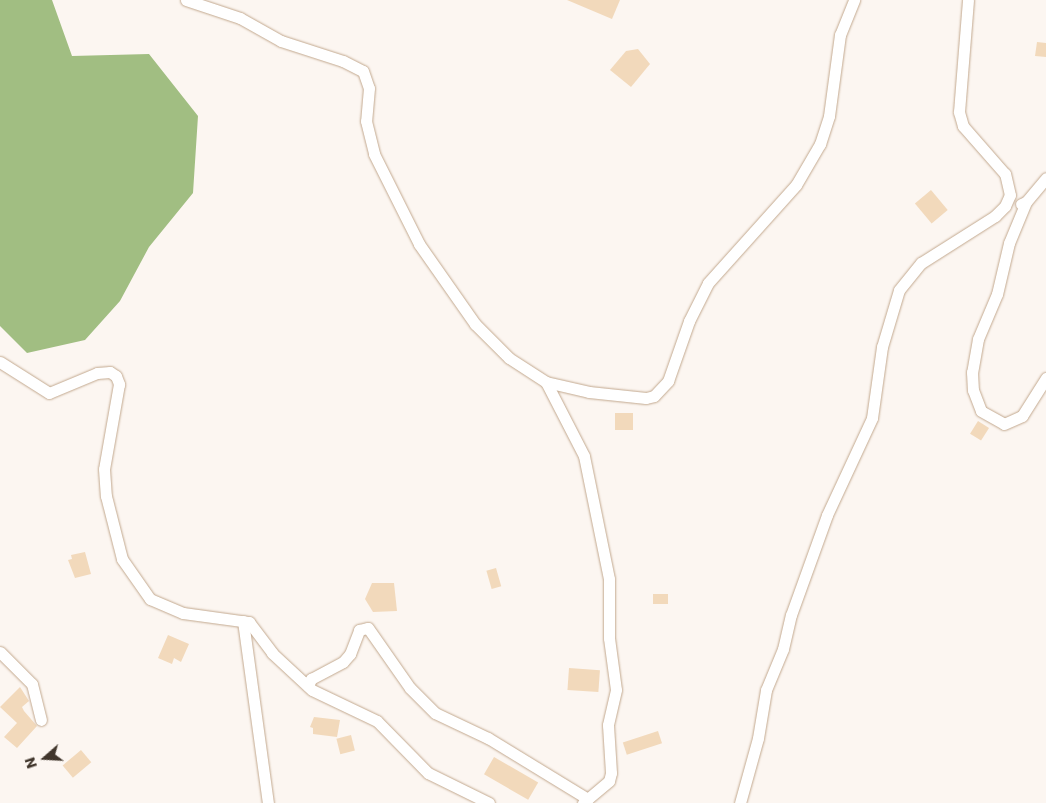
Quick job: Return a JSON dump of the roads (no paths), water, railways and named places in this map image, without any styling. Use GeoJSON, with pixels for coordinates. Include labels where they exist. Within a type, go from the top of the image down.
{"type":"FeatureCollection","features":[{"type":"Feature","properties":{"kind":"street"},"geometry":{"type":"LineString","coordinates":[[186,0],[240,18],[282,41],[343,61],[363,71],[369,88],[368,138],[419,244],[475,324],[509,358],[546,382],[639,398],[659,392],[668,381],[689,321],[708,283],[796,185],[820,144],[829,116],[840,35],[854,0]]}},
{"type":"Feature","properties":{"kind":"street"},"geometry":{"type":"LineString","coordinates":[[740,803],[758,738],[766,690],[783,649],[791,615],[827,514],[872,418],[882,347],[899,290],[921,263],[995,216],[1007,202],[1010,186],[1005,174],[962,126],[958,112],[968,0]]}},
{"type":"Feature","properties":{"kind":"street"},"geometry":{"type":"LineString","coordinates":[[1046,178],[1026,202],[1009,243],[997,294],[978,339],[972,372],[973,390],[981,411],[1004,424],[1022,416],[1046,378]]}},
{"type":"Feature","properties":{"kind":"street"},"geometry":{"type":"LineString","coordinates":[[1007,202],[1019,205],[1026,202]]}},
{"type":"Feature","properties":{"kind":"street"},"geometry":{"type":"LineString","coordinates":[[0,362],[49,393],[96,373],[110,372],[116,376],[120,384],[104,469],[106,496],[122,559],[140,588],[165,607],[182,613],[249,622],[272,653],[320,696],[377,721],[428,772],[489,803]]}},
{"type":"Feature","properties":{"kind":"street"},"geometry":{"type":"LineString","coordinates":[[308,686],[311,679],[343,662],[350,654],[359,630],[368,628],[410,688],[434,713],[496,743],[586,801],[609,781],[611,774],[608,725],[616,690],[609,638],[609,579],[584,456],[546,382]]}},
{"type":"Feature","properties":{"kind":"street"},"geometry":{"type":"LineString","coordinates":[[244,621],[268,803]]}},
{"type":"Feature","properties":{"kind":"street"},"geometry":{"type":"LineString","coordinates":[[0,652],[32,684],[41,720]]}}]}
